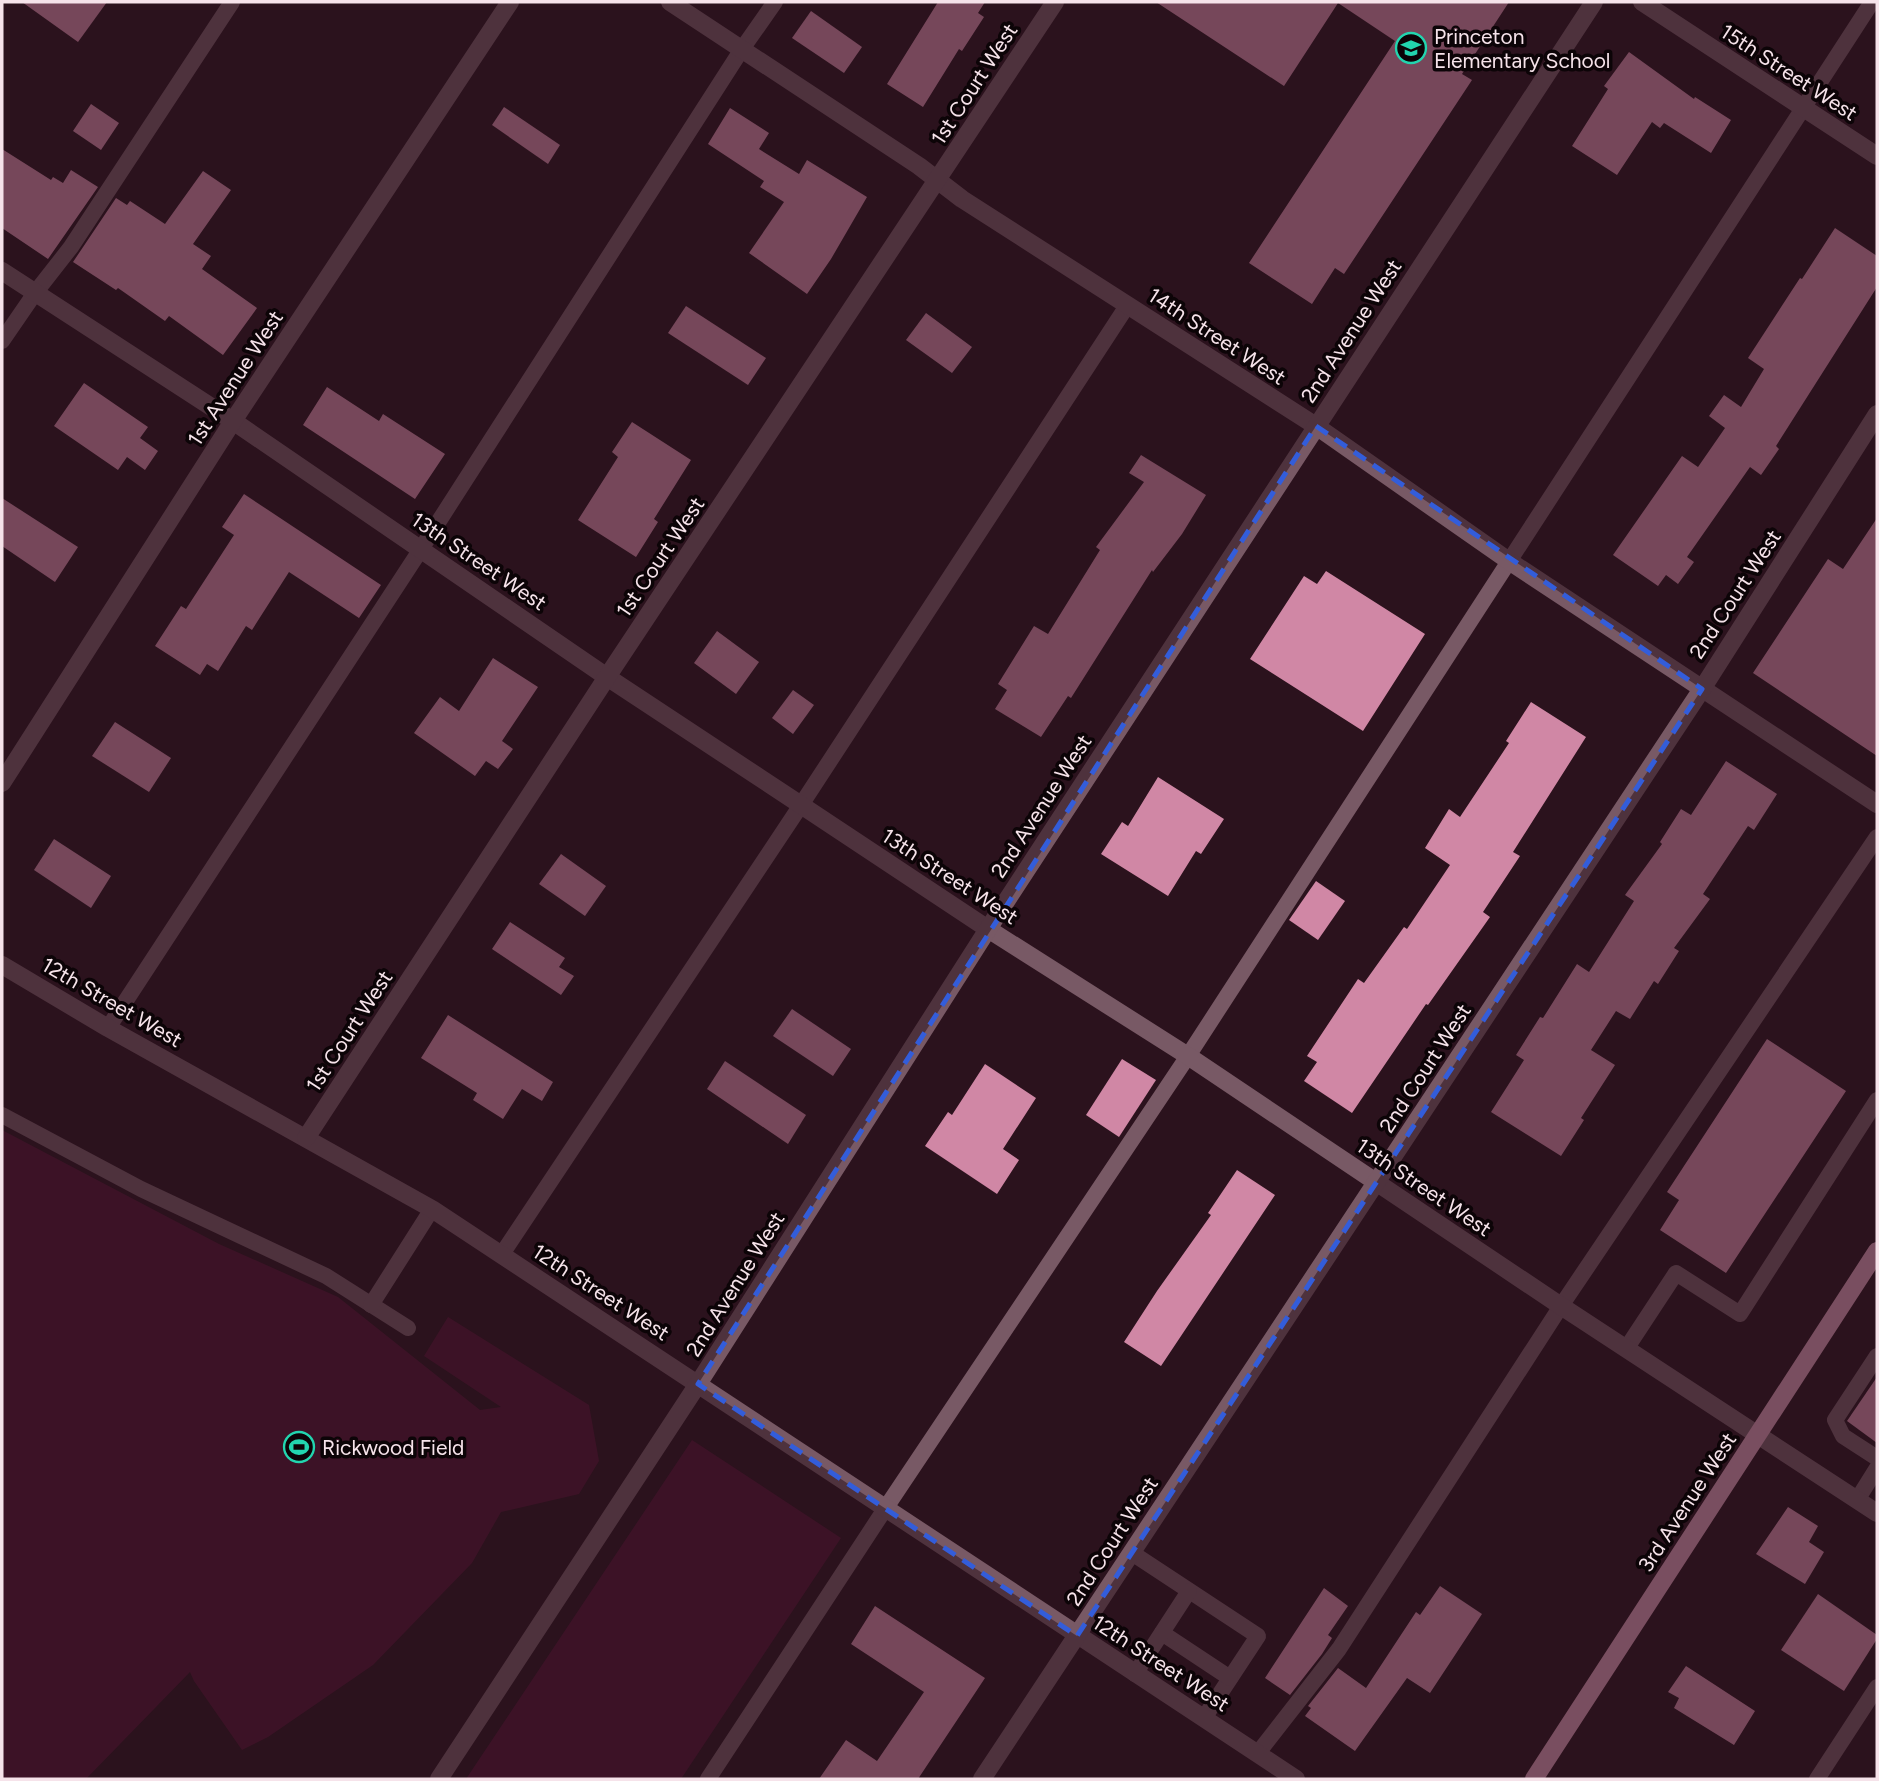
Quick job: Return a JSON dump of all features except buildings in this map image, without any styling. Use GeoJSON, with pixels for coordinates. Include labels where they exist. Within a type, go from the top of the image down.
{"type":"FeatureCollection","features":[{"type":"Feature","properties":{"kind":"main road","name":"3rd Avenue West"},"geometry":{"type":"LineString","coordinates":[[1534,1779],[1758,1434],[1872,1271],[1877,1251]]}},
{"type":"Feature","properties":{"kind":"street","name":"1st Avenue West"},"geometry":{"type":"LineString","coordinates":[[2,783],[233,421],[510,2]]}},
{"type":"Feature","properties":{"kind":"street","name":"14th Street West"},"geometry":{"type":"LineString","coordinates":[[670,2],[962,199],[1315,426],[1509,561],[1877,804]]}},
{"type":"Feature","properties":{"kind":"street","name":"1st Court West"},"geometry":{"type":"LineString","coordinates":[[306,1138],[607,677],[1055,2]]}},
{"type":"Feature","properties":{"kind":"street","name":"2nd Avenue West"},"geometry":{"type":"LineString","coordinates":[[439,1779],[698,1384],[988,929],[1594,2]]}},
{"type":"Feature","properties":{"kind":"street","name":"15th Street West"},"geometry":{"type":"LineString","coordinates":[[1642,2],[1877,156]]}},
{"type":"Feature","properties":{"kind":"street","name":"13th Street West"},"geometry":{"type":"LineString","coordinates":[[2,271],[233,421],[607,677],[988,929],[1188,1056],[1561,1306],[1877,1513]]}},
{"type":"Feature","properties":{"kind":"street","name":"2nd Court West"},"geometry":{"type":"LineString","coordinates":[[982,1779],[1702,689],[1877,414]]}},
{"type":"Feature","properties":{"kind":"street","name":"12th Street West"},"geometry":{"type":"LineString","coordinates":[[2,965],[108,1028],[432,1209],[1258,1753],[1289,1777]]}},
{"type":"Feature","properties":{"kind":"lane"},"geometry":{"type":"LineString","coordinates":[[2,341],[71,247],[232,2]]}},
{"type":"Feature","properties":{"kind":"lane"},"geometry":{"type":"LineString","coordinates":[[108,1028],[775,2]]}},
{"type":"Feature","properties":{"kind":"lane"},"geometry":{"type":"LineString","coordinates":[[708,1779],[1188,1056],[1872,2]]}},
{"type":"Feature","properties":{"kind":"lane"},"geometry":{"type":"LineString","coordinates":[[502,1254],[801,805],[1127,306]]}},
{"type":"Feature","properties":{"kind":"lane"},"geometry":{"type":"LineString","coordinates":[[1258,1753],[1339,1649],[1561,1306],[1877,837]]}},
{"type":"Feature","properties":{"kind":"lane"},"geometry":{"type":"LineString","coordinates":[[1626,1349],[1676,1273],[1740,1314],[1877,1100]]}},
{"type":"Feature","properties":{"kind":"lane"},"geometry":{"type":"LineString","coordinates":[[2,1115],[141,1189],[326,1276],[408,1328]]}},
{"type":"Feature","properties":{"kind":"lane"},"geometry":{"type":"LineString","coordinates":[[371,1305],[432,1209]]}},
{"type":"Feature","properties":{"kind":"lane"},"geometry":{"type":"LineString","coordinates":[[1874,1367],[1858,1396],[1835,1420],[1843,1436],[1877,1458]]}},
{"type":"Feature","properties":{"kind":"lane"},"geometry":{"type":"LineString","coordinates":[[1857,1500],[1877,1468]]}},
{"type":"Feature","properties":{"kind":"lane"},"geometry":{"type":"LineString","coordinates":[[1132,1553],[1189,1591],[1215,1617],[1258,1636],[1204,1718]]}},
{"type":"Feature","properties":{"kind":"lane"},"geometry":{"type":"LineString","coordinates":[[1135,1674],[1189,1591]]}},
{"type":"Feature","properties":{"kind":"lane"},"geometry":{"type":"LineString","coordinates":[[1161,1633],[1193,1650],[1230,1678]]}},
{"type":"Feature","properties":{"kind":"lane"},"geometry":{"type":"LineString","coordinates":[[1817,1779],[1877,1687]]}},
{"type":"Feature","properties":{"kind":"highlighted area"},"geometry":{"type":"Polygon","coordinates":[[[1316,426],[1702,689],[1077,1636],[698,1384],[1316,426]]]}},
{"type":"Feature","properties":{"kind":"shaded area","name":"Rickwood Field"},"geometry":{"type":"Polygon","coordinates":[[[2,1130],[219,1244],[338,1297],[480,1410],[501,1407],[424,1356],[448,1317],[589,1405],[599,1461],[579,1494],[501,1512],[472,1563],[373,1665],[268,1737],[242,1750],[190,1672],[86,1779],[2,1779],[2,1130]]]}},
{"type":"Feature","properties":{"kind":"shaded area"},"geometry":{"type":"Polygon","coordinates":[[[692,1440],[841,1538],[681,1779],[466,1779],[692,1440]]]}},
{"type":"Feature","properties":{"kind":"place","name":"Princeton Elementary School"},"geometry":{"type":"Point","coordinates":[1411,48]}},
{"type":"Feature","properties":{"kind":"place","name":"Rickwood Field"},"geometry":{"type":"Point","coordinates":[299,1447]}}]}
